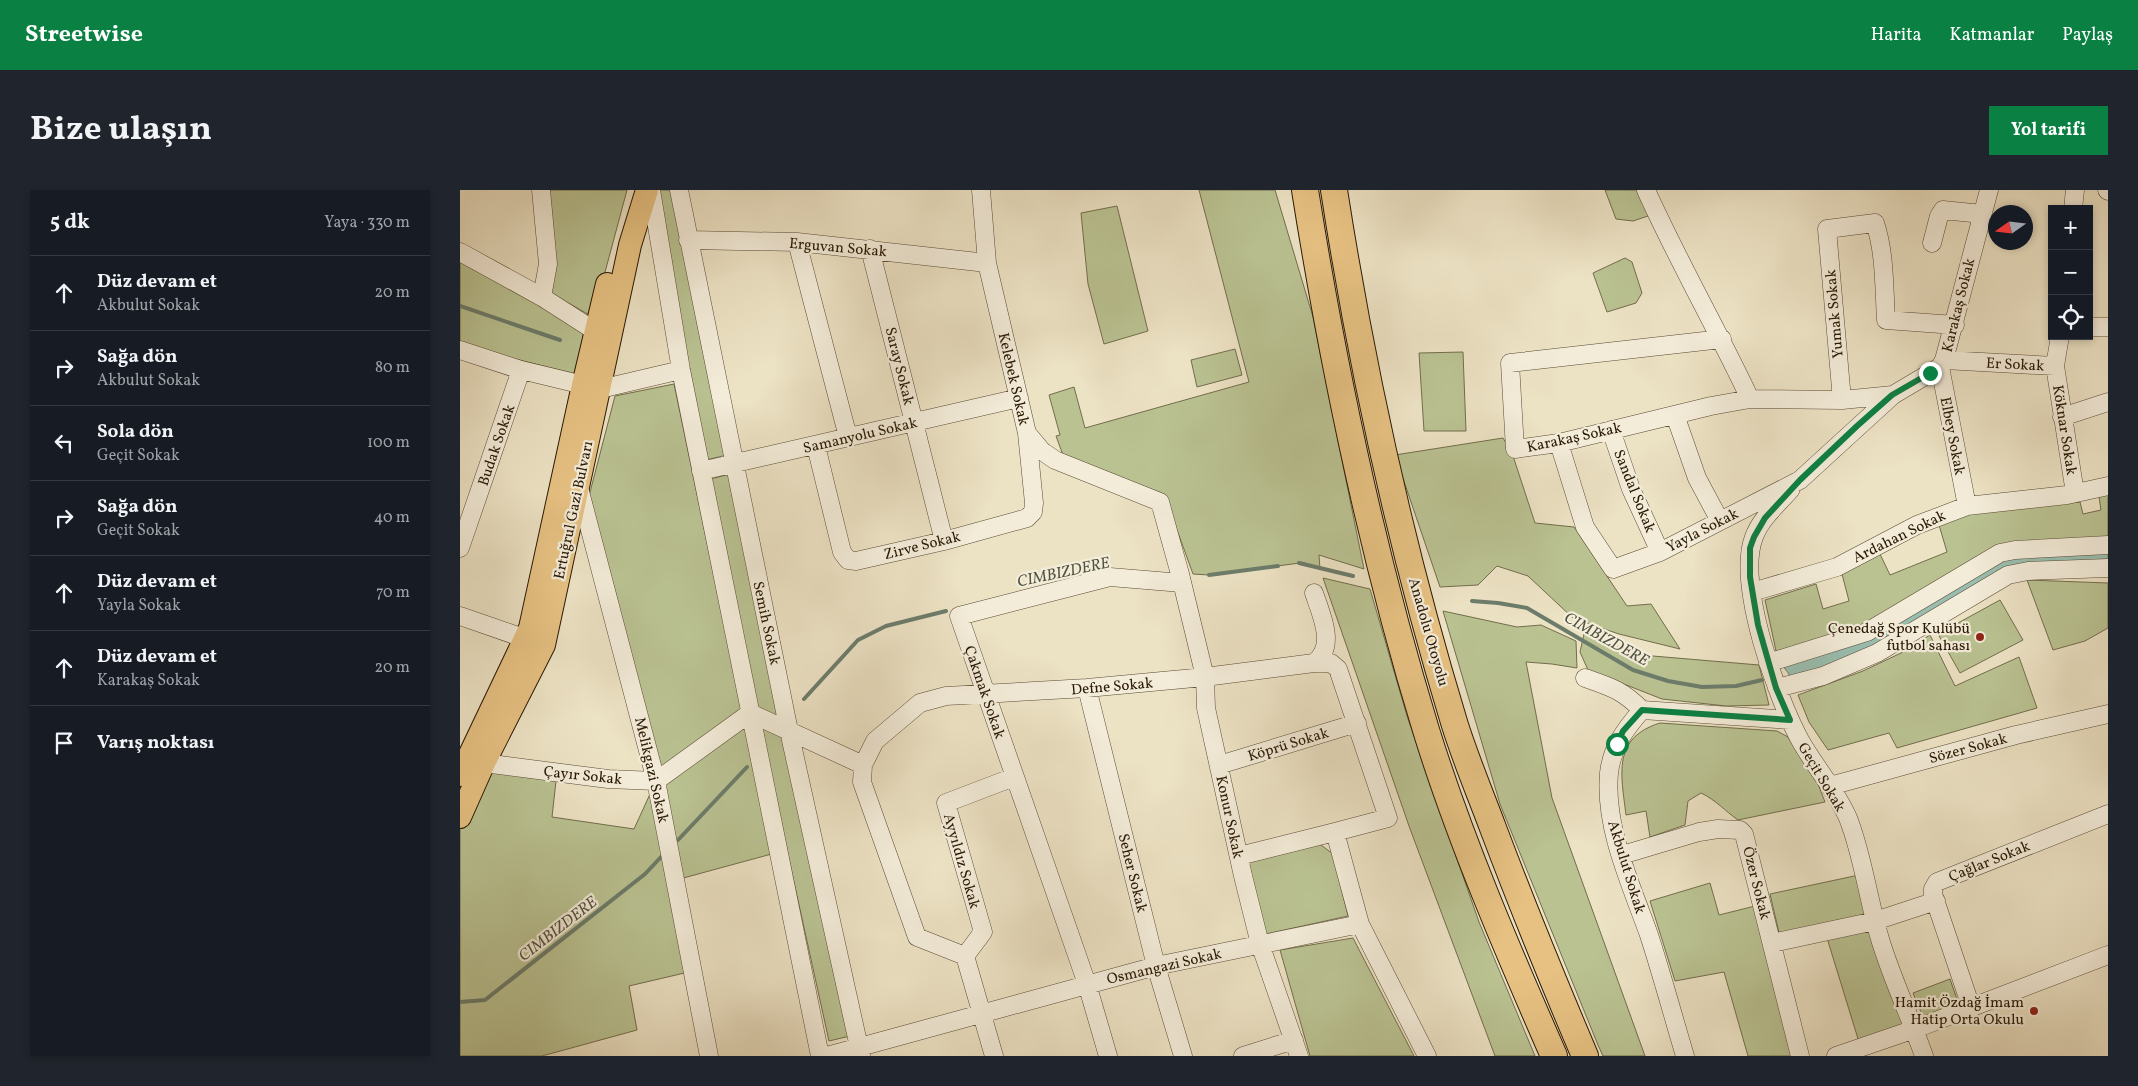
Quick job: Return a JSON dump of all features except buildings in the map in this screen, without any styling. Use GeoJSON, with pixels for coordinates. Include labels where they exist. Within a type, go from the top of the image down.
{"type":"FeatureCollection","features":[{"type":"Feature","properties":{"kind":"highway","name":"Anadolu Otoyolu"},"geometry":{"type":"LineString","coordinates":[[1305,190],[1335,362],[1357,468],[1396,626],[1427,732],[1456,816],[1497,922],[1554,1056]]}},
{"type":"Feature","properties":{"kind":"highway","name":"Anadolu Otoyolu"},"geometry":{"type":"LineString","coordinates":[[1334,190],[1346,265],[1385,462],[1427,629],[1455,724],[1482,799],[1525,913],[1586,1056]]}},
{"type":"Feature","properties":{"kind":"main road","name":"Ertuğrul Gazi Bulvarı"},"geometry":{"type":"LineString","coordinates":[[460,817],[467,766],[535,641],[579,488],[591,387],[595,331],[616,247],[636,190]]}},
{"type":"Feature","properties":{"kind":"main road","name":"Ertuğrul Gazi Bulvarı"},"geometry":{"type":"LineString","coordinates":[[535,641],[530,628],[591,387],[630,245],[649,190]]}},
{"type":"Feature","properties":{"kind":"street"},"geometry":{"type":"LineString","coordinates":[[541,190],[548,264],[542,297]]}},
{"type":"Feature","properties":{"kind":"street"},"geometry":{"type":"LineString","coordinates":[[649,190],[681,370],[820,1056]]}},
{"type":"Feature","properties":{"kind":"street","name":"Semih Sokak"},"geometry":{"type":"LineString","coordinates":[[679,190],[789,731],[860,1052]]}},
{"type":"Feature","properties":{"kind":"street","name":"Kelebek Sokak"},"geometry":{"type":"LineString","coordinates":[[982,190],[987,263],[1027,433],[1042,451],[1055,460],[1160,502],[1181,578]]}},
{"type":"Feature","properties":{"kind":"street"},"geometry":{"type":"LineString","coordinates":[[1646,190],[1666,233],[1722,340],[1750,400]]}},
{"type":"Feature","properties":{"kind":"street","name":"Karakaş Sokak"},"geometry":{"type":"LineString","coordinates":[[1722,340],[1510,363],[1515,449],[1560,443],[1711,406],[1750,400],[1842,400],[1892,395],[1942,363],[1955,325],[1989,190]]}},
{"type":"Feature","properties":{"kind":"street"},"geometry":{"type":"LineString","coordinates":[[2073,205],[2075,190]]}},
{"type":"Feature","properties":{"kind":"street"},"geometry":{"type":"LineString","coordinates":[[1932,243],[1939,216],[1943,210],[1982,214]]}},
{"type":"Feature","properties":{"kind":"street","name":"Yumak Sokak"},"geometry":{"type":"LineString","coordinates":[[1842,400],[1827,228],[1875,222],[1882,259],[1886,320],[1955,325]]}},
{"type":"Feature","properties":{"kind":"street","name":"Erguvan Sokak"},"geometry":{"type":"LineString","coordinates":[[688,240],[797,242],[987,263]]}},
{"type":"Feature","properties":{"kind":"street"},"geometry":{"type":"LineString","coordinates":[[797,242],[848,437]]}},
{"type":"Feature","properties":{"kind":"street","name":"Saray Sokak"},"geometry":{"type":"LineString","coordinates":[[870,249],[944,541]]}},
{"type":"Feature","properties":{"kind":"street"},"geometry":{"type":"LineString","coordinates":[[460,252],[542,297],[595,331]]}},
{"type":"Feature","properties":{"kind":"street"},"geometry":{"type":"LineString","coordinates":[[2093,327],[2108,327]]}},
{"type":"Feature","properties":{"kind":"street","name":"Er Sokak"},"geometry":{"type":"LineString","coordinates":[[1942,363],[2055,366],[2059,340]]}},
{"type":"Feature","properties":{"kind":"street"},"geometry":{"type":"LineString","coordinates":[[460,350],[521,370],[591,387],[681,370]]}},
{"type":"Feature","properties":{"kind":"street","name":"Elbey Sokak"},"geometry":{"type":"LineString","coordinates":[[1942,363],[1966,506]]}},
{"type":"Feature","properties":{"kind":"street","name":"Köknar Sokak"},"geometry":{"type":"LineString","coordinates":[[2055,366],[2075,494]]}},
{"type":"Feature","properties":{"kind":"street","name":"Budak Sokak"},"geometry":{"type":"LineString","coordinates":[[460,548],[521,370]]}},
{"type":"Feature","properties":{"kind":"street","name":"Yayla Sokak"},"geometry":{"type":"LineString","coordinates":[[1560,443],[1585,527],[1613,569],[1660,552],[1800,480],[1892,395]]}},
{"type":"Feature","properties":{"kind":"street","name":"Samanyolu Sokak"},"geometry":{"type":"LineString","coordinates":[[701,471],[1019,398]]}},
{"type":"Feature","properties":{"kind":"street"},"geometry":{"type":"LineString","coordinates":[[2062,417],[2108,402]]}},
{"type":"Feature","properties":{"kind":"street"},"geometry":{"type":"LineString","coordinates":[[1675,415],[1697,478],[1720,521]]}},
{"type":"Feature","properties":{"kind":"street","name":"Sandal Sokak"},"geometry":{"type":"LineString","coordinates":[[1611,430],[1631,489],[1660,552]]}},
{"type":"Feature","properties":{"kind":"street","name":"Zirve Sokak"},"geometry":{"type":"LineString","coordinates":[[816,446],[842,552],[848,560],[856,561],[944,541],[1027,518],[1033,512],[1034,503],[1027,433]]}},
{"type":"Feature","properties":{"kind":"street","name":"Geçit Sokak"},"geometry":{"type":"LineString","coordinates":[[1800,480],[1765,518],[1754,537],[1750,562],[1752,592],[1758,625],[1776,688],[1790,720],[1810,758],[1842,806],[1854,835],[1887,962],[1924,1056]]}},
{"type":"Feature","properties":{"kind":"street","name":"Ardahan Sokak"},"geometry":{"type":"LineString","coordinates":[[1752,592],[1837,566],[1917,525],[1966,506],[2075,494],[2108,486]]}},
{"type":"Feature","properties":{"kind":"street","name":"Melikgazi Sokak"},"geometry":{"type":"LineString","coordinates":[[579,488],[656,781],[709,1056]]}},
{"type":"Feature","properties":{"kind":"street"},"geometry":{"type":"LineString","coordinates":[[1768,663],[1867,632],[1994,556],[2005,552],[2108,545]]}},
{"type":"Feature","properties":{"kind":"street"},"geometry":{"type":"LineString","coordinates":[[1776,688],[1823,676],[1877,653],[2008,575],[2028,571],[2108,568]]}},
{"type":"Feature","properties":{"kind":"street","name":"Çakmak Sokak"},"geometry":{"type":"LineString","coordinates":[[1108,1056],[1087,984],[959,616],[1110,577],[1181,578]]}},
{"type":"Feature","properties":{"kind":"street","name":"Konur Sokak"},"geometry":{"type":"LineString","coordinates":[[1181,578],[1206,677],[1206,708],[1260,944],[1296,1048]]}},
{"type":"Feature","properties":{"kind":"street"},"geometry":{"type":"LineString","coordinates":[[1314,593],[1324,620],[1327,643],[1322,657],[1314,663]]}},
{"type":"Feature","properties":{"kind":"street"},"geometry":{"type":"LineString","coordinates":[[460,616],[535,641]]}},
{"type":"Feature","properties":{"kind":"street"},"geometry":{"type":"LineString","coordinates":[[1239,856],[1388,818],[1338,669],[1331,663],[1314,663]]}},
{"type":"Feature","properties":{"kind":"street","name":"Defne Sokak"},"geometry":{"type":"LineString","coordinates":[[862,766],[875,741],[920,703],[946,696],[1087,688],[1206,677],[1314,663]]}},
{"type":"Feature","properties":{"kind":"street"},"geometry":{"type":"LineString","coordinates":[[1585,678],[1620,691],[1642,710],[1790,720]]}},
{"type":"Feature","properties":{"kind":"street","name":"Seher Sokak"},"geometry":{"type":"LineString","coordinates":[[1087,688],[1156,966],[1183,1056]]}},
{"type":"Feature","properties":{"kind":"street","name":"Akbulut Sokak"},"geometry":{"type":"LineString","coordinates":[[1642,710],[1623,731],[1612,759],[1609,774],[1612,821],[1658,964],[1685,1056]]}},
{"type":"Feature","properties":{"kind":"street"},"geometry":{"type":"LineString","coordinates":[[750,713],[862,766],[862,782],[917,937],[965,956],[994,1056]]}},
{"type":"Feature","properties":{"kind":"street"},"geometry":{"type":"LineString","coordinates":[[656,781],[750,713]]}},
{"type":"Feature","properties":{"kind":"street","name":"Sözer Sokak"},"geometry":{"type":"LineString","coordinates":[[1830,786],[2016,735],[2108,714]]}},
{"type":"Feature","properties":{"kind":"street","name":"Köprü Sokak"},"geometry":{"type":"LineString","coordinates":[[1219,766],[1357,723]]}},
{"type":"Feature","properties":{"kind":"street","name":"Çayır Sokak"},"geometry":{"type":"LineString","coordinates":[[467,766],[608,779],[656,781]]}},
{"type":"Feature","properties":{"kind":"street","name":"Ayyıldız Sokak"},"geometry":{"type":"LineString","coordinates":[[965,956],[983,932],[946,803],[1014,777]]}},
{"type":"Feature","properties":{"kind":"street","name":"Çağlar Sokak"},"geometry":{"type":"LineString","coordinates":[[1936,901],[1933,889],[1937,882],[2108,814]]}},
{"type":"Feature","properties":{"kind":"street","name":"Özer Sokak"},"geometry":{"type":"LineString","coordinates":[[1622,855],[1699,832],[1718,829],[1740,830],[1746,840],[1800,1056]]}},
{"type":"Feature","properties":{"kind":"street"},"geometry":{"type":"LineString","coordinates":[[1335,832],[1360,924],[1427,1056]]}},
{"type":"Feature","properties":{"kind":"street"},"geometry":{"type":"LineString","coordinates":[[1772,943],[1875,921],[1936,901],[1971,1007]]}},
{"type":"Feature","properties":{"kind":"street","name":"Osmangazi Sokak"},"geometry":{"type":"LineString","coordinates":[[828,1056],[860,1052],[982,1014],[1156,966],[1360,924]]}},
{"type":"Feature","properties":{"kind":"street"},"geometry":{"type":"LineString","coordinates":[[1836,1056],[1914,1029],[2108,955]]}},
{"type":"Feature","properties":{"kind":"street"},"geometry":{"type":"LineString","coordinates":[[1243,1056],[1296,1048]]}},
{"type":"Feature","properties":{"kind":"shaded area"},"geometry":{"type":"Polygon","coordinates":[[[548,190],[627,190],[593,317],[547,291],[548,190]]]}},
{"type":"Feature","properties":{"kind":"shaded area"},"geometry":{"type":"Polygon","coordinates":[[[660,190],[675,190],[727,455],[706,460],[657,196],[660,190]]]}},
{"type":"Feature","properties":{"kind":"shaded area"},"geometry":{"type":"Polygon","coordinates":[[[1199,190],[1275,190],[1313,317],[1364,569],[1319,555],[1320,569],[1300,563],[1209,575],[1193,574],[1164,494],[1063,455],[1056,436],[1060,435],[1049,395],[1074,387],[1085,428],[1249,382],[1199,190]]]}},
{"type":"Feature","properties":{"kind":"shaded area"},"geometry":{"type":"Polygon","coordinates":[[[1605,190],[1639,190],[1651,215],[1633,221],[1616,219],[1605,190]]]}},
{"type":"Feature","properties":{"kind":"shaded area"},"geometry":{"type":"Polygon","coordinates":[[[1117,206],[1148,331],[1104,344],[1088,284],[1081,213],[1117,206]]]}},
{"type":"Feature","properties":{"kind":"shaded area"},"geometry":{"type":"Polygon","coordinates":[[[1625,258],[1632,262],[1642,293],[1636,303],[1607,312],[1593,273],[1625,258]]]}},
{"type":"Feature","properties":{"kind":"shaded area"},"geometry":{"type":"Polygon","coordinates":[[[460,262],[588,333],[576,374],[487,352],[460,343],[460,262]]]}},
{"type":"Feature","properties":{"kind":"shaded area"},"geometry":{"type":"Polygon","coordinates":[[[1235,349],[1242,375],[1197,387],[1191,360],[1235,349]]]}},
{"type":"Feature","properties":{"kind":"shaded area"},"geometry":{"type":"Polygon","coordinates":[[[1463,352],[1466,431],[1424,431],[1419,353],[1463,352]]]}},
{"type":"Feature","properties":{"kind":"shaded area"},"geometry":{"type":"Polygon","coordinates":[[[674,384],[742,710],[659,770],[588,500],[615,396],[674,384]]]}},
{"type":"Feature","properties":{"kind":"shaded area"},"geometry":{"type":"Polygon","coordinates":[[[1503,438],[1512,453],[1535,523],[1574,527],[1627,606],[1651,604],[1680,649],[1619,634],[1574,619],[1528,576],[1497,566],[1478,585],[1440,587],[1395,455],[1503,438]]]}},
{"type":"Feature","properties":{"kind":"shaded area"},"geometry":{"type":"Polygon","coordinates":[[[731,474],[782,720],[757,709],[710,479],[731,474]]]}},
{"type":"Feature","properties":{"kind":"shaded area"},"geometry":{"type":"Polygon","coordinates":[[[2108,494],[2108,545],[1867,632],[1778,660],[1765,600],[1816,584],[1823,609],[1849,601],[1842,574],[1879,552],[1890,575],[1947,552],[1939,525],[1968,511],[2080,502],[2083,514],[2101,510],[2099,497],[2108,494]]]}},
{"type":"Feature","properties":{"kind":"shaded area"},"geometry":{"type":"Polygon","coordinates":[[[2108,545],[2108,568],[2028,571],[1910,635],[1790,685],[1789,674],[1778,660],[1847,640],[1994,556],[2108,545]]]}},
{"type":"Feature","properties":{"kind":"shaded area"},"geometry":{"type":"Polygon","coordinates":[[[1323,578],[1370,589],[1407,716],[1479,922],[1535,1056],[1495,1056],[1409,826],[1323,578]]]}},
{"type":"Feature","properties":{"kind":"shaded area"},"geometry":{"type":"Polygon","coordinates":[[[2027,580],[2108,583],[2108,628],[2085,641],[2053,650],[2027,580]]]}},
{"type":"Feature","properties":{"kind":"shaded area","name":"Çenedağ Spor Kulübü futbol sahası"},"geometry":{"type":"Polygon","coordinates":[[[2000,600],[2023,640],[1960,673],[1938,634],[2000,600]]]}},
{"type":"Feature","properties":{"kind":"shaded area"},"geometry":{"type":"Polygon","coordinates":[[[1443,611],[1517,627],[1541,625],[1576,641],[1577,668],[1526,662],[1552,798],[1645,1056],[1603,1056],[1598,1045],[1500,804],[1443,611]]]}},
{"type":"Feature","properties":{"kind":"shaded area"},"geometry":{"type":"Polygon","coordinates":[[[1584,634],[1641,655],[1759,665],[1769,705],[1726,706],[1662,699],[1588,670],[1580,652],[1584,634]]]}},
{"type":"Feature","properties":{"kind":"shaded area"},"geometry":{"type":"Polygon","coordinates":[[[1930,635],[1955,686],[2019,657],[2037,708],[1897,748],[1889,733],[1828,750],[1809,722],[1798,695],[1863,671],[1901,653],[1930,635]]]}},
{"type":"Feature","properties":{"kind":"shaded area"},"geometry":{"type":"Polygon","coordinates":[[[750,713],[779,852],[676,880],[693,971],[629,986],[637,1030],[542,1056],[460,1056],[460,814],[484,763],[557,772],[552,817],[634,829],[656,781],[750,713]]]}},
{"type":"Feature","properties":{"kind":"shaded area"},"geometry":{"type":"Polygon","coordinates":[[[759,723],[785,734],[850,1036],[829,1041],[759,723]]]}},
{"type":"Feature","properties":{"kind":"shaded area"},"geometry":{"type":"Polygon","coordinates":[[[1660,723],[1777,731],[1788,737],[1818,784],[1825,802],[1738,820],[1716,802],[1701,793],[1688,801],[1685,825],[1650,837],[1646,811],[1626,815],[1622,785],[1623,759],[1627,748],[1634,738],[1660,723]]]}},
{"type":"Feature","properties":{"kind":"shaded area"},"geometry":{"type":"Polygon","coordinates":[[[1317,842],[1333,854],[1348,916],[1266,934],[1244,860],[1317,842]]]}},
{"type":"Feature","properties":{"kind":"shaded area"},"geometry":{"type":"Polygon","coordinates":[[[1859,875],[1868,917],[1780,937],[1770,894],[1859,875]]]}},
{"type":"Feature","properties":{"kind":"shaded area"},"geometry":{"type":"Polygon","coordinates":[[[1710,883],[1719,915],[1755,906],[1795,1056],[1748,1056],[1724,972],[1675,981],[1650,901],[1710,883]]]}},
{"type":"Feature","properties":{"kind":"shaded area"},"geometry":{"type":"Polygon","coordinates":[[[1872,928],[1910,1026],[1859,1042],[1827,938],[1872,928]]]}},
{"type":"Feature","properties":{"kind":"shaded area"},"geometry":{"type":"Polygon","coordinates":[[[1353,938],[1414,1056],[1310,1056],[1280,950],[1353,938]]]}},
{"type":"Feature","properties":{"kind":"shaded area"},"geometry":{"type":"Polygon","coordinates":[[[1950,979],[1959,1005],[1924,1019],[1913,993],[1950,979]]]}},
{"type":"Feature","properties":{"kind":"waterway"},"geometry":{"type":"LineString","coordinates":[[460,306],[560,340]]}},
{"type":"Feature","properties":{"kind":"waterway","name":"CIMBIZDERE"},"geometry":{"type":"LineString","coordinates":[[1299,563],[1353,576]]}},
{"type":"Feature","properties":{"kind":"waterway","name":"CIMBIZDERE"},"geometry":{"type":"LineString","coordinates":[[1209,575],[1278,566]]}},
{"type":"Feature","properties":{"kind":"waterway","name":"CIMBIZDERE"},"geometry":{"type":"LineString","coordinates":[[1472,601],[1527,608],[1633,670],[1668,681],[1702,687],[1736,686],[1762,680]]}},
{"type":"Feature","properties":{"kind":"waterway","name":"CIMBIZDERE"},"geometry":{"type":"LineString","coordinates":[[804,699],[858,640],[886,626],[946,611]]}},
{"type":"Feature","properties":{"kind":"waterway","name":"CIMBIZDERE"},"geometry":{"type":"LineString","coordinates":[[678,840],[747,767]]}},
{"type":"Feature","properties":{"kind":"waterway","name":"CIMBIZDERE"},"geometry":{"type":"LineString","coordinates":[[460,1002],[485,1000],[645,874],[661,857]]}},
{"type":"Feature","properties":{"kind":"place","name":"Çenedağ Spor Kulübü futbol sahası"},"geometry":{"type":"Point","coordinates":[1980,637]}},
{"type":"Feature","properties":{"kind":"place","name":"Hamit Özdağ İmam Hatip Orta Okulu"},"geometry":{"type":"Point","coordinates":[2034,1011]}},
{"type":"Feature","properties":{"kind":"route"},"geometry":{"type":"LineString","coordinates":[[1617,744],[1623,731],[1642,710],[1790,720],[1776,688],[1758,625],[1750,577],[1750,548],[1754,537],[1765,518],[1800,480],[1857,426],[1892,395],[1930,373]]}}]}
